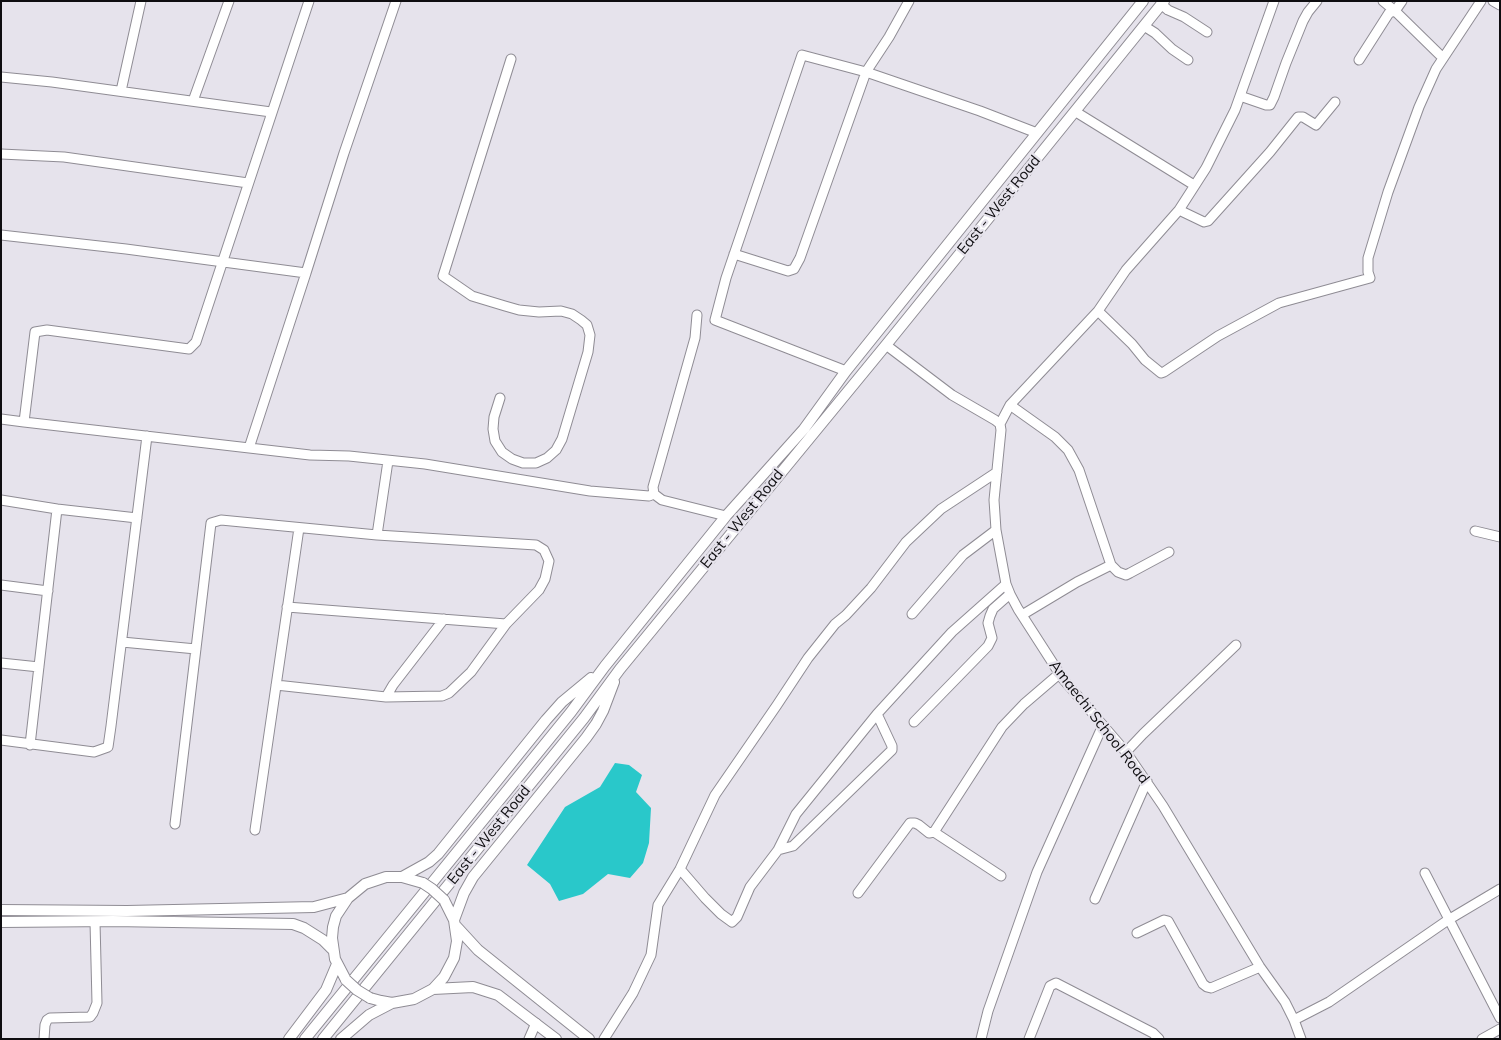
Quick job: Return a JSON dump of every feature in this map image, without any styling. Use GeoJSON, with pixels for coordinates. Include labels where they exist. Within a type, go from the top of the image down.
{"type":"FeatureCollection","features":[{"type":"Feature","properties":{"kind":"main road","name":"East - West Road"},"geometry":{"type":"LineString","coordinates":[[305,1039],[571,712],[605,666],[726,516],[804,429],[846,371],[1143,1]]}},
{"type":"Feature","properties":{"kind":"main road","name":"East - West Road"},"geometry":{"type":"LineString","coordinates":[[324,1039],[578,726],[620,669],[1076,112],[1162,3]]}},
{"type":"Feature","properties":{"kind":"main road"},"geometry":{"type":"LineString","coordinates":[[402,877],[429,862],[438,854],[546,720],[562,702],[605,666]]}},
{"type":"Feature","properties":{"kind":"main road"},"geometry":{"type":"LineString","coordinates":[[590,1039],[478,950],[455,922],[444,900],[423,883],[402,877],[386,877],[360,887],[338,911],[332,932],[332,949],[337,964],[346,980],[370,998],[392,1002],[414,1000],[433,989],[444,977],[454,958],[457,941],[455,922],[464,893],[473,877],[596,724],[620,669]]}},
{"type":"Feature","properties":{"kind":"main road"},"geometry":{"type":"LineString","coordinates":[[1,910],[135,911],[314,908],[348,898]]}},
{"type":"Feature","properties":{"kind":"main road"},"geometry":{"type":"LineString","coordinates":[[1,922],[293,924],[324,940],[332,949]]}},
{"type":"Feature","properties":{"kind":"main road"},"geometry":{"type":"LineString","coordinates":[[289,1039],[326,990],[337,964]]}},
{"type":"Feature","properties":{"kind":"main road"},"geometry":{"type":"LineString","coordinates":[[433,989],[474,987],[498,995],[556,1039]]}},
{"type":"Feature","properties":{"kind":"main road"},"geometry":{"type":"LineString","coordinates":[[342,1039],[369,1015],[392,1002]]}},
{"type":"Feature","properties":{"kind":"street"},"geometry":{"type":"LineString","coordinates":[[121,91],[141,1]]}},
{"type":"Feature","properties":{"kind":"street"},"geometry":{"type":"LineString","coordinates":[[193,101],[229,1]]}},
{"type":"Feature","properties":{"kind":"street"},"geometry":{"type":"LineString","coordinates":[[24,422],[35,332],[47,330],[189,349],[196,342],[309,1]]}},
{"type":"Feature","properties":{"kind":"street"},"geometry":{"type":"LineString","coordinates":[[249,448],[344,153],[396,1]]}},
{"type":"Feature","properties":{"kind":"street"},"geometry":{"type":"LineString","coordinates":[[734,254],[788,271],[794,269],[800,258],[866,72],[889,38],[909,1]]}},
{"type":"Feature","properties":{"kind":"street"},"geometry":{"type":"LineString","coordinates":[[886,345],[952,395],[1000,424],[1010,405],[1098,311],[1126,270],[1180,210],[1206,168],[1240,96],[1274,1]]}},
{"type":"Feature","properties":{"kind":"street"},"geometry":{"type":"LineString","coordinates":[[1240,96],[1270,105],[1303,21],[1317,1]]}},
{"type":"Feature","properties":{"kind":"street"},"geometry":{"type":"LineString","coordinates":[[1383,1],[1443,58]]}},
{"type":"Feature","properties":{"kind":"street"},"geometry":{"type":"LineString","coordinates":[[1359,60],[1389,13],[1395,11],[1402,1]]}},
{"type":"Feature","properties":{"kind":"street"},"geometry":{"type":"LineString","coordinates":[[1098,311],[1132,344],[1145,360],[1161,373],[1218,336],[1279,303],[1370,278],[1368,258],[1388,192],[1419,108],[1436,69],[1480,1]]}},
{"type":"Feature","properties":{"kind":"street"},"geometry":{"type":"LineString","coordinates":[[1493,1],[1500,5]]}},
{"type":"Feature","properties":{"kind":"street"},"geometry":{"type":"LineString","coordinates":[[1162,3],[1168,10],[1207,32]]}},
{"type":"Feature","properties":{"kind":"street"},"geometry":{"type":"LineString","coordinates":[[1144,26],[1188,60]]}},
{"type":"Feature","properties":{"kind":"street"},"geometry":{"type":"LineString","coordinates":[[846,371],[714,320],[726,278],[802,55],[866,72],[980,111],[1037,133]]}},
{"type":"Feature","properties":{"kind":"street"},"geometry":{"type":"LineString","coordinates":[[500,398],[494,417],[493,429],[495,441],[502,452],[512,459],[523,463],[536,462],[547,458],[556,450],[562,439],[588,352],[590,335],[587,325],[572,314],[561,311],[539,312],[519,310],[504,306],[472,296],[443,276],[511,59]]}},
{"type":"Feature","properties":{"kind":"street"},"geometry":{"type":"LineString","coordinates":[[1,77],[121,91],[271,112]]}},
{"type":"Feature","properties":{"kind":"street"},"geometry":{"type":"LineString","coordinates":[[1180,210],[1204,222],[1208,221],[1270,152],[1298,117],[1303,117],[1316,125],[1335,102]]}},
{"type":"Feature","properties":{"kind":"street"},"geometry":{"type":"LineString","coordinates":[[1076,112],[1194,185]]}},
{"type":"Feature","properties":{"kind":"street"},"geometry":{"type":"LineString","coordinates":[[1,154],[64,158],[248,183]]}},
{"type":"Feature","properties":{"kind":"street"},"geometry":{"type":"LineString","coordinates":[[1,235],[126,249],[306,273]]}},
{"type":"Feature","properties":{"kind":"street"},"geometry":{"type":"LineString","coordinates":[[654,494],[654,487],[695,338],[697,315]]}},
{"type":"Feature","properties":{"kind":"street"},"geometry":{"type":"LineString","coordinates":[[1010,405],[1055,437],[1068,450],[1079,470],[1111,565],[1118,572],[1126,575],[1169,552]]}},
{"type":"Feature","properties":{"kind":"street"},"geometry":{"type":"LineString","coordinates":[[1,419],[249,448],[425,464],[590,491],[649,496],[654,494]]}},
{"type":"Feature","properties":{"kind":"street","name":"Amaechi School Road"},"geometry":{"type":"LineString","coordinates":[[1000,424],[994,500],[996,530],[1006,584],[1010,594],[1059,674],[1126,752],[1163,806],[1260,967],[1285,1002],[1301,1039]]}},
{"type":"Feature","properties":{"kind":"street"},"geometry":{"type":"LineString","coordinates":[[1,740],[94,752],[108,747],[147,436]]}},
{"type":"Feature","properties":{"kind":"street"},"geometry":{"type":"LineString","coordinates":[[377,535],[388,461]]}},
{"type":"Feature","properties":{"kind":"street"},"geometry":{"type":"LineString","coordinates":[[604,1039],[632,993],[651,955],[658,905],[680,869],[715,796],[808,658],[829,631],[871,588],[906,542],[941,509],[997,472]]}},
{"type":"Feature","properties":{"kind":"street"},"geometry":{"type":"LineString","coordinates":[[654,494],[662,500],[726,516]]}},
{"type":"Feature","properties":{"kind":"street"},"geometry":{"type":"LineString","coordinates":[[1,500],[57,509],[137,518]]}},
{"type":"Feature","properties":{"kind":"street"},"geometry":{"type":"LineString","coordinates":[[30,745],[57,509]]}},
{"type":"Feature","properties":{"kind":"street"},"geometry":{"type":"LineString","coordinates":[[175,824],[211,522],[221,520],[377,535],[536,545],[544,550],[549,561],[546,579],[539,590],[506,624],[471,672],[449,693],[442,696],[386,697],[276,685]]}},
{"type":"Feature","properties":{"kind":"street"},"geometry":{"type":"LineString","coordinates":[[256,830],[299,528]]}},
{"type":"Feature","properties":{"kind":"street"},"geometry":{"type":"LineString","coordinates":[[912,614],[963,555],[996,530]]}},
{"type":"Feature","properties":{"kind":"street"},"geometry":{"type":"LineString","coordinates":[[1476,530],[1500,537]]}},
{"type":"Feature","properties":{"kind":"street"},"geometry":{"type":"LineString","coordinates":[[1022,616],[1077,582],[1111,565]]}},
{"type":"Feature","properties":{"kind":"street"},"geometry":{"type":"LineString","coordinates":[[680,869],[705,898],[732,922],[737,917],[750,887],[778,850],[796,814],[877,714],[952,632],[1006,584]]}},
{"type":"Feature","properties":{"kind":"street"},"geometry":{"type":"LineString","coordinates":[[1,585],[48,591]]}},
{"type":"Feature","properties":{"kind":"street"},"geometry":{"type":"LineString","coordinates":[[914,722],[988,646],[992,638],[988,623],[990,616],[993,609],[1010,594]]}},
{"type":"Feature","properties":{"kind":"street"},"geometry":{"type":"LineString","coordinates":[[287,607],[506,624]]}},
{"type":"Feature","properties":{"kind":"street"},"geometry":{"type":"LineString","coordinates":[[386,697],[392,685],[444,619]]}},
{"type":"Feature","properties":{"kind":"street"},"geometry":{"type":"LineString","coordinates":[[122,642],[196,649]]}},
{"type":"Feature","properties":{"kind":"street"},"geometry":{"type":"LineString","coordinates":[[1126,752],[1236,644]]}},
{"type":"Feature","properties":{"kind":"street"},"geometry":{"type":"LineString","coordinates":[[1,663],[39,667]]}},
{"type":"Feature","properties":{"kind":"street"},"geometry":{"type":"LineString","coordinates":[[934,832],[1002,727],[1024,704],[1059,674]]}},
{"type":"Feature","properties":{"kind":"street"},"geometry":{"type":"LineString","coordinates":[[778,850],[793,846],[892,750],[892,746],[877,714]]}},
{"type":"Feature","properties":{"kind":"street"},"geometry":{"type":"LineString","coordinates":[[981,1039],[988,1012],[1037,872],[1103,726]]}},
{"type":"Feature","properties":{"kind":"street"},"geometry":{"type":"LineString","coordinates":[[1095,899],[1146,781]]}},
{"type":"Feature","properties":{"kind":"street"},"geometry":{"type":"LineString","coordinates":[[858,893],[910,823],[919,825],[930,833],[934,832],[1001,876]]}},
{"type":"Feature","properties":{"kind":"street"},"geometry":{"type":"LineString","coordinates":[[1425,873],[1500,1018]]}},
{"type":"Feature","properties":{"kind":"street"},"geometry":{"type":"LineString","coordinates":[[1294,1020],[1329,1002],[1448,920],[1500,889]]}},
{"type":"Feature","properties":{"kind":"street"},"geometry":{"type":"LineString","coordinates":[[1137,934],[1164,920],[1168,921],[1203,984],[1208,988],[1260,967]]}},
{"type":"Feature","properties":{"kind":"street"},"geometry":{"type":"LineString","coordinates":[[44,1039],[45,1025],[50,1018],[90,1017],[93,1013],[97,1003],[96,922]]}},
{"type":"Feature","properties":{"kind":"street"},"geometry":{"type":"LineString","coordinates":[[1029,1039],[1050,986],[1056,983],[1154,1033],[1159,1039]]}},
{"type":"Feature","properties":{"kind":"street"},"geometry":{"type":"LineString","coordinates":[[530,1039],[536,1023]]}},
{"type":"Feature","properties":{"kind":"street"},"geometry":{"type":"LineString","coordinates":[[1482,1039],[1500,1029]]}},
{"type":"Feature","properties":{"kind":"water"},"geometry":{"type":"Polygon","coordinates":[[[615,763],[629,765],[642,775],[636,792],[651,808],[649,843],[643,863],[630,878],[608,874],[583,894],[559,901],[550,884],[527,865],[565,807],[600,787],[615,763]]]}}]}
